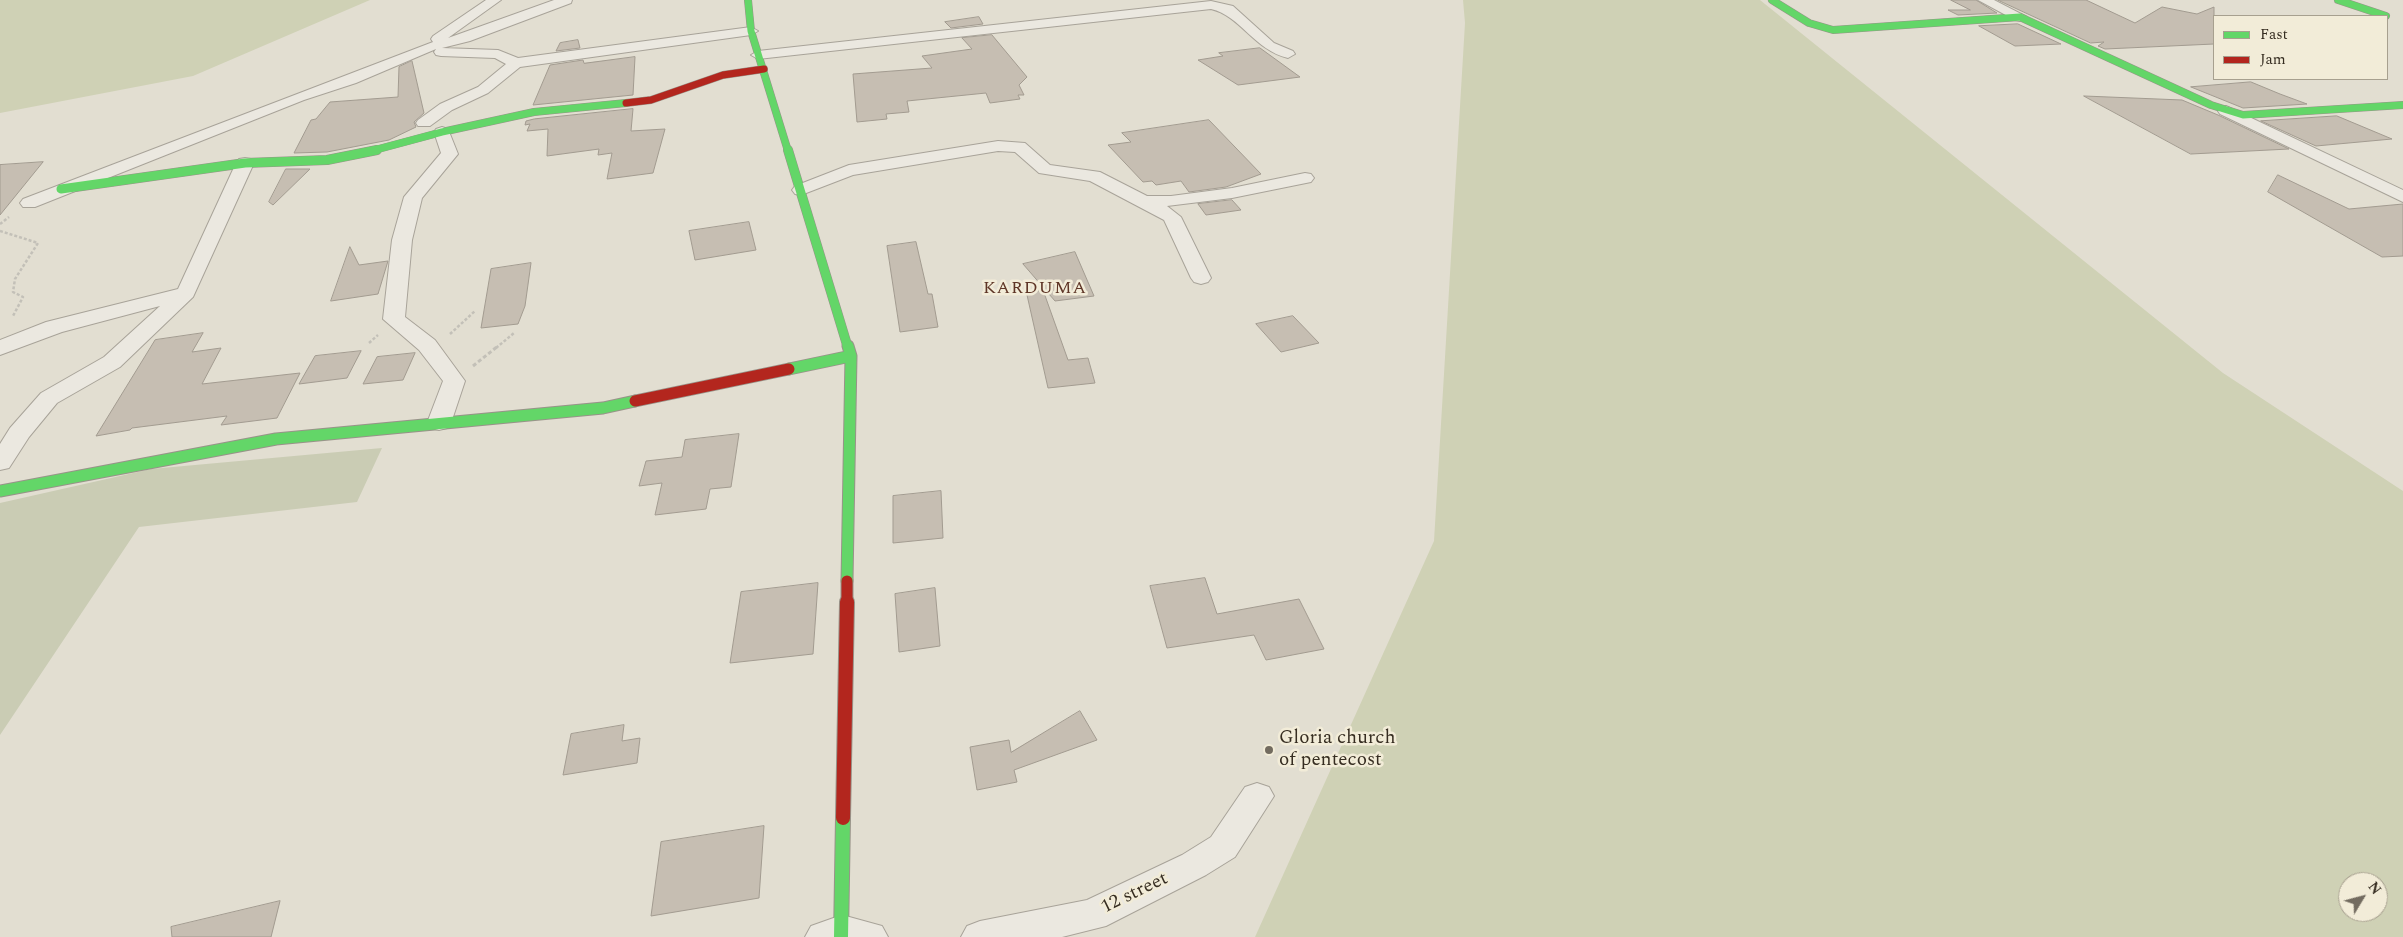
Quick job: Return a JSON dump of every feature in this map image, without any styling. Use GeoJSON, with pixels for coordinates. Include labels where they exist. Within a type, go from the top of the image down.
{"type":"FeatureCollection","features":[{"type":"Feature","properties":{"kind":"street"},"geometry":{"type":"LineString","coordinates":[[428,47],[470,14],[495,0]]}},
{"type":"Feature","properties":{"kind":"street"},"geometry":{"type":"LineString","coordinates":[[29,203],[428,47],[465,38],[566,0]]}},
{"type":"Feature","properties":{"kind":"street"},"geometry":{"type":"LineString","coordinates":[[748,0],[751,31],[851,356],[844,935]]}},
{"type":"Feature","properties":{"kind":"street"},"geometry":{"type":"LineString","coordinates":[[1772,0],[1810,23],[1833,30],[2020,17]]}},
{"type":"Feature","properties":{"kind":"street"},"geometry":{"type":"LineString","coordinates":[[1984,0],[2226,111],[2403,197]]}},
{"type":"Feature","properties":{"kind":"street"},"geometry":{"type":"LineString","coordinates":[[2338,0],[2383,15]]}},
{"type":"Feature","properties":{"kind":"street"},"geometry":{"type":"LineString","coordinates":[[758,55],[1122,15],[1209,2],[1228,9],[1269,46],[1288,54]]}},
{"type":"Feature","properties":{"kind":"street"},"geometry":{"type":"LineString","coordinates":[[1106,5],[1122,15]]}},
{"type":"Feature","properties":{"kind":"street"},"geometry":{"type":"LineString","coordinates":[[424,124],[446,107],[484,90],[516,63],[751,31]]}},
{"type":"Feature","properties":{"kind":"street"},"geometry":{"type":"LineString","coordinates":[[401,59],[437,52],[464,51],[498,54],[516,63]]}},
{"type":"Feature","properties":{"kind":"street"},"geometry":{"type":"LineString","coordinates":[[61,189],[246,163],[327,160],[392,147],[442,132],[534,112],[619,105],[650,100],[723,75],[764,69]]}},
{"type":"Feature","properties":{"kind":"street"},"geometry":{"type":"LineString","coordinates":[[2226,111],[2243,115],[2403,105]]}},
{"type":"Feature","properties":{"kind":"street"},"geometry":{"type":"LineString","coordinates":[[439,423],[454,381],[427,345],[394,319],[402,240],[413,198],[450,154],[442,132]]}},
{"type":"Feature","properties":{"kind":"street"},"geometry":{"type":"LineString","coordinates":[[801,190],[849,170],[998,146],[1020,147],[1045,169],[1094,176],[1172,217],[1201,278]]}},
{"type":"Feature","properties":{"kind":"street"},"geometry":{"type":"LineString","coordinates":[[0,462],[19,433],[49,398],[112,362],[186,293],[246,163]]}},
{"type":"Feature","properties":{"kind":"street"},"geometry":{"type":"LineString","coordinates":[[1144,201],[1171,202],[1232,193],[1305,178]]}},
{"type":"Feature","properties":{"kind":"street"},"geometry":{"type":"LineString","coordinates":[[7,345],[54,327],[186,293]]}},
{"type":"Feature","properties":{"kind":"street"},"geometry":{"type":"LineString","coordinates":[[0,491],[276,439],[604,408],[851,356]]}},
{"type":"Feature","properties":{"kind":"street","name":"12 street"},"geometry":{"type":"LineString","coordinates":[[980,937],[1093,915],[1194,865],[1223,847],[1257,796]]}},
{"type":"Feature","properties":{"kind":"path"},"geometry":{"type":"LineString","coordinates":[[0,231],[38,243],[15,279],[13,292],[23,297],[13,318],[7,345]]}},
{"type":"Feature","properties":{"kind":"path"},"geometry":{"type":"LineString","coordinates":[[427,345],[455,331],[475,310]]}},
{"type":"Feature","properties":{"kind":"path"},"geometry":{"type":"LineString","coordinates":[[454,381],[514,333]]}},
{"type":"Feature","properties":{"kind":"green space"},"geometry":{"type":"Polygon","coordinates":[[[0,0],[370,0],[193,76],[0,113],[0,0]]]}},
{"type":"Feature","properties":{"kind":"green space"},"geometry":{"type":"Polygon","coordinates":[[[1463,0],[1760,0],[2223,373],[2403,491],[2403,937],[1255,937],[1434,541],[1465,23],[1463,0]]]}},
{"type":"Feature","properties":{"kind":"green space"},"geometry":{"type":"Polygon","coordinates":[[[382,448],[357,502],[139,527],[0,735],[0,503],[151,469],[382,448]]]}},
{"type":"Feature","properties":{"kind":"building"},"geometry":{"type":"Polygon","coordinates":[[[1951,0],[1976,0],[1997,13],[1958,15],[1948,10],[1970,10],[1951,0]]]}},
{"type":"Feature","properties":{"kind":"building"},"geometry":{"type":"Polygon","coordinates":[[[1998,0],[2086,0],[2135,23],[2162,7],[2197,14],[2214,7],[2213,44],[2105,49],[2098,46],[2104,42],[2091,43],[1998,0]]]}},
{"type":"Feature","properties":{"kind":"building"},"geometry":{"type":"Polygon","coordinates":[[[979,17],[983,24],[951,28],[945,22],[979,17]]]}},
{"type":"Feature","properties":{"kind":"building"},"geometry":{"type":"Polygon","coordinates":[[[2018,24],[2061,44],[2015,46],[1979,26],[2018,24]]]}},
{"type":"Feature","properties":{"kind":"building"},"geometry":{"type":"Polygon","coordinates":[[[992,35],[1027,77],[1019,85],[1024,95],[1018,95],[1020,99],[990,103],[986,93],[907,101],[909,112],[886,114],[887,119],[857,122],[853,74],[932,68],[922,56],[972,49],[962,38],[992,35]]]}},
{"type":"Feature","properties":{"kind":"building"},"geometry":{"type":"Polygon","coordinates":[[[578,40],[580,48],[556,51],[560,43],[578,40]]]}},
{"type":"Feature","properties":{"kind":"building"},"geometry":{"type":"Polygon","coordinates":[[[1260,48],[1300,77],[1238,85],[1198,60],[1223,56],[1219,53],[1260,48]]]}},
{"type":"Feature","properties":{"kind":"building"},"geometry":{"type":"Polygon","coordinates":[[[635,57],[633,95],[533,105],[550,65],[583,60],[584,63],[635,57]]]}},
{"type":"Feature","properties":{"kind":"building"},"geometry":{"type":"Polygon","coordinates":[[[412,61],[424,113],[414,122],[416,127],[389,140],[327,152],[294,153],[311,120],[316,119],[330,102],[398,97],[399,67],[412,61]]]}},
{"type":"Feature","properties":{"kind":"building"},"geometry":{"type":"Polygon","coordinates":[[[2251,82],[2307,104],[2243,108],[2191,87],[2251,82]]]}},
{"type":"Feature","properties":{"kind":"building"},"geometry":{"type":"Polygon","coordinates":[[[2084,96],[2182,100],[2289,149],[2191,154],[2084,96]]]}},
{"type":"Feature","properties":{"kind":"building"},"geometry":{"type":"Polygon","coordinates":[[[633,109],[631,131],[665,129],[653,173],[607,179],[612,153],[598,155],[599,149],[547,156],[548,129],[527,131],[530,124],[525,125],[526,121],[534,119],[633,109]]]}},
{"type":"Feature","properties":{"kind":"building"},"geometry":{"type":"Polygon","coordinates":[[[2337,116],[2392,139],[2316,146],[2261,121],[2337,116]]]}},
{"type":"Feature","properties":{"kind":"building"},"geometry":{"type":"Polygon","coordinates":[[[1209,120],[1261,174],[1226,187],[1189,192],[1181,181],[1156,185],[1152,181],[1143,182],[1108,145],[1131,142],[1122,133],[1209,120]]]}},
{"type":"Feature","properties":{"kind":"building"},"geometry":{"type":"Polygon","coordinates":[[[43,162],[0,215],[0,165],[43,162]]]}},
{"type":"Feature","properties":{"kind":"building"},"geometry":{"type":"Polygon","coordinates":[[[286,169],[310,169],[273,205],[269,202],[286,169]]]}},
{"type":"Feature","properties":{"kind":"building"},"geometry":{"type":"Polygon","coordinates":[[[2278,175],[2349,209],[2403,204],[2403,256],[2382,257],[2268,192],[2278,175]]]}},
{"type":"Feature","properties":{"kind":"building"},"geometry":{"type":"Polygon","coordinates":[[[1232,200],[1241,210],[1206,215],[1198,204],[1232,200]]]}},
{"type":"Feature","properties":{"kind":"building"},"geometry":{"type":"Polygon","coordinates":[[[749,222],[756,250],[695,260],[689,231],[749,222]]]}},
{"type":"Feature","properties":{"kind":"building"},"geometry":{"type":"Polygon","coordinates":[[[916,242],[928,294],[932,294],[938,327],[900,332],[887,246],[916,242]]]}},
{"type":"Feature","properties":{"kind":"building"},"geometry":{"type":"Polygon","coordinates":[[[350,247],[359,265],[388,261],[378,294],[331,301],[350,247]]]}},
{"type":"Feature","properties":{"kind":"building"},"geometry":{"type":"Polygon","coordinates":[[[1075,252],[1094,296],[1055,301],[1023,264],[1075,252]]]}},
{"type":"Feature","properties":{"kind":"building"},"geometry":{"type":"Polygon","coordinates":[[[531,263],[525,306],[518,324],[481,328],[491,269],[531,263]]]}},
{"type":"Feature","properties":{"kind":"building"},"geometry":{"type":"Polygon","coordinates":[[[1043,290],[1068,360],[1088,358],[1095,383],[1048,388],[1027,295],[1043,290]]]}},
{"type":"Feature","properties":{"kind":"building"},"geometry":{"type":"Polygon","coordinates":[[[1293,316],[1319,343],[1281,352],[1256,324],[1293,316]]]}},
{"type":"Feature","properties":{"kind":"building"},"geometry":{"type":"Polygon","coordinates":[[[203,333],[192,352],[221,348],[202,384],[300,373],[277,418],[221,425],[227,416],[132,428],[130,430],[96,436],[155,340],[203,333]]]}},
{"type":"Feature","properties":{"kind":"building"},"geometry":{"type":"Polygon","coordinates":[[[361,351],[347,378],[299,384],[315,356],[361,351]]]}},
{"type":"Feature","properties":{"kind":"building"},"geometry":{"type":"Polygon","coordinates":[[[415,353],[403,380],[363,384],[377,357],[415,353]]]}},
{"type":"Feature","properties":{"kind":"building"},"geometry":{"type":"Polygon","coordinates":[[[739,434],[731,487],[710,489],[706,509],[655,515],[662,483],[639,486],[646,461],[682,457],[685,440],[739,434]]]}},
{"type":"Feature","properties":{"kind":"building"},"geometry":{"type":"Polygon","coordinates":[[[941,491],[943,538],[893,543],[893,496],[941,491]]]}},
{"type":"Feature","properties":{"kind":"building"},"geometry":{"type":"Polygon","coordinates":[[[1205,578],[1217,614],[1299,599],[1324,649],[1266,660],[1254,635],[1167,648],[1150,586],[1205,578]]]}},
{"type":"Feature","properties":{"kind":"building"},"geometry":{"type":"Polygon","coordinates":[[[818,583],[813,654],[730,663],[741,592],[818,583]]]}},
{"type":"Feature","properties":{"kind":"building"},"geometry":{"type":"Polygon","coordinates":[[[935,588],[940,646],[899,652],[895,594],[935,588]]]}},
{"type":"Feature","properties":{"kind":"building"},"geometry":{"type":"Polygon","coordinates":[[[1080,711],[1097,740],[1014,770],[1017,782],[977,790],[970,747],[1009,740],[1011,752],[1080,711]]]}},
{"type":"Feature","properties":{"kind":"building"},"geometry":{"type":"Polygon","coordinates":[[[624,725],[622,741],[640,738],[637,763],[563,775],[571,734],[624,725]]]}},
{"type":"Feature","properties":{"kind":"building"},"geometry":{"type":"Polygon","coordinates":[[[764,826],[759,898],[651,916],[661,842],[764,826]]]}},
{"type":"Feature","properties":{"kind":"building"},"geometry":{"type":"Polygon","coordinates":[[[280,901],[271,937],[172,937],[171,927],[280,901]]]}},
{"type":"Feature","properties":{"kind":"traffic: fast"},"geometry":{"type":"LineString","coordinates":[[748,0],[751,31],[851,356],[847,581]]}},
{"type":"Feature","properties":{"kind":"traffic: fast"},"geometry":{"type":"LineString","coordinates":[[1772,0],[1809,23],[1833,30],[2020,17],[2211,105],[2243,115],[2403,105]]}},
{"type":"Feature","properties":{"kind":"traffic: fast"},"geometry":{"type":"LineString","coordinates":[[2338,0],[2383,15]]}},
{"type":"Feature","properties":{"kind":"traffic: fast"},"geometry":{"type":"LineString","coordinates":[[61,189],[245,163],[327,160],[392,147],[442,132],[534,112],[626,103]]}},
{"type":"Feature","properties":{"kind":"traffic: fast"},"geometry":{"type":"LineString","coordinates":[[789,369],[851,356]]}},
{"type":"Feature","properties":{"kind":"traffic: fast"},"geometry":{"type":"LineString","coordinates":[[0,491],[276,439],[603,408],[635,401]]}},
{"type":"Feature","properties":{"kind":"traffic: fast"},"geometry":{"type":"LineString","coordinates":[[841,937],[843,818]]}},
{"type":"Feature","properties":{"kind":"traffic: jam"},"geometry":{"type":"LineString","coordinates":[[626,103],[651,100],[723,75],[764,69]]}},
{"type":"Feature","properties":{"kind":"traffic: jam"},"geometry":{"type":"LineString","coordinates":[[635,401],[789,369]]}},
{"type":"Feature","properties":{"kind":"traffic: jam"},"geometry":{"type":"LineString","coordinates":[[843,818],[847,581]]}},
{"type":"Feature","properties":{"kind":"place","name":"Gloria church of pentecost"},"geometry":{"type":"Point","coordinates":[1269,750]}},
{"type":"Feature","properties":{"kind":"district","name":"KARDUMA"},"geometry":{"type":"Point","coordinates":[1035,289]}}]}
